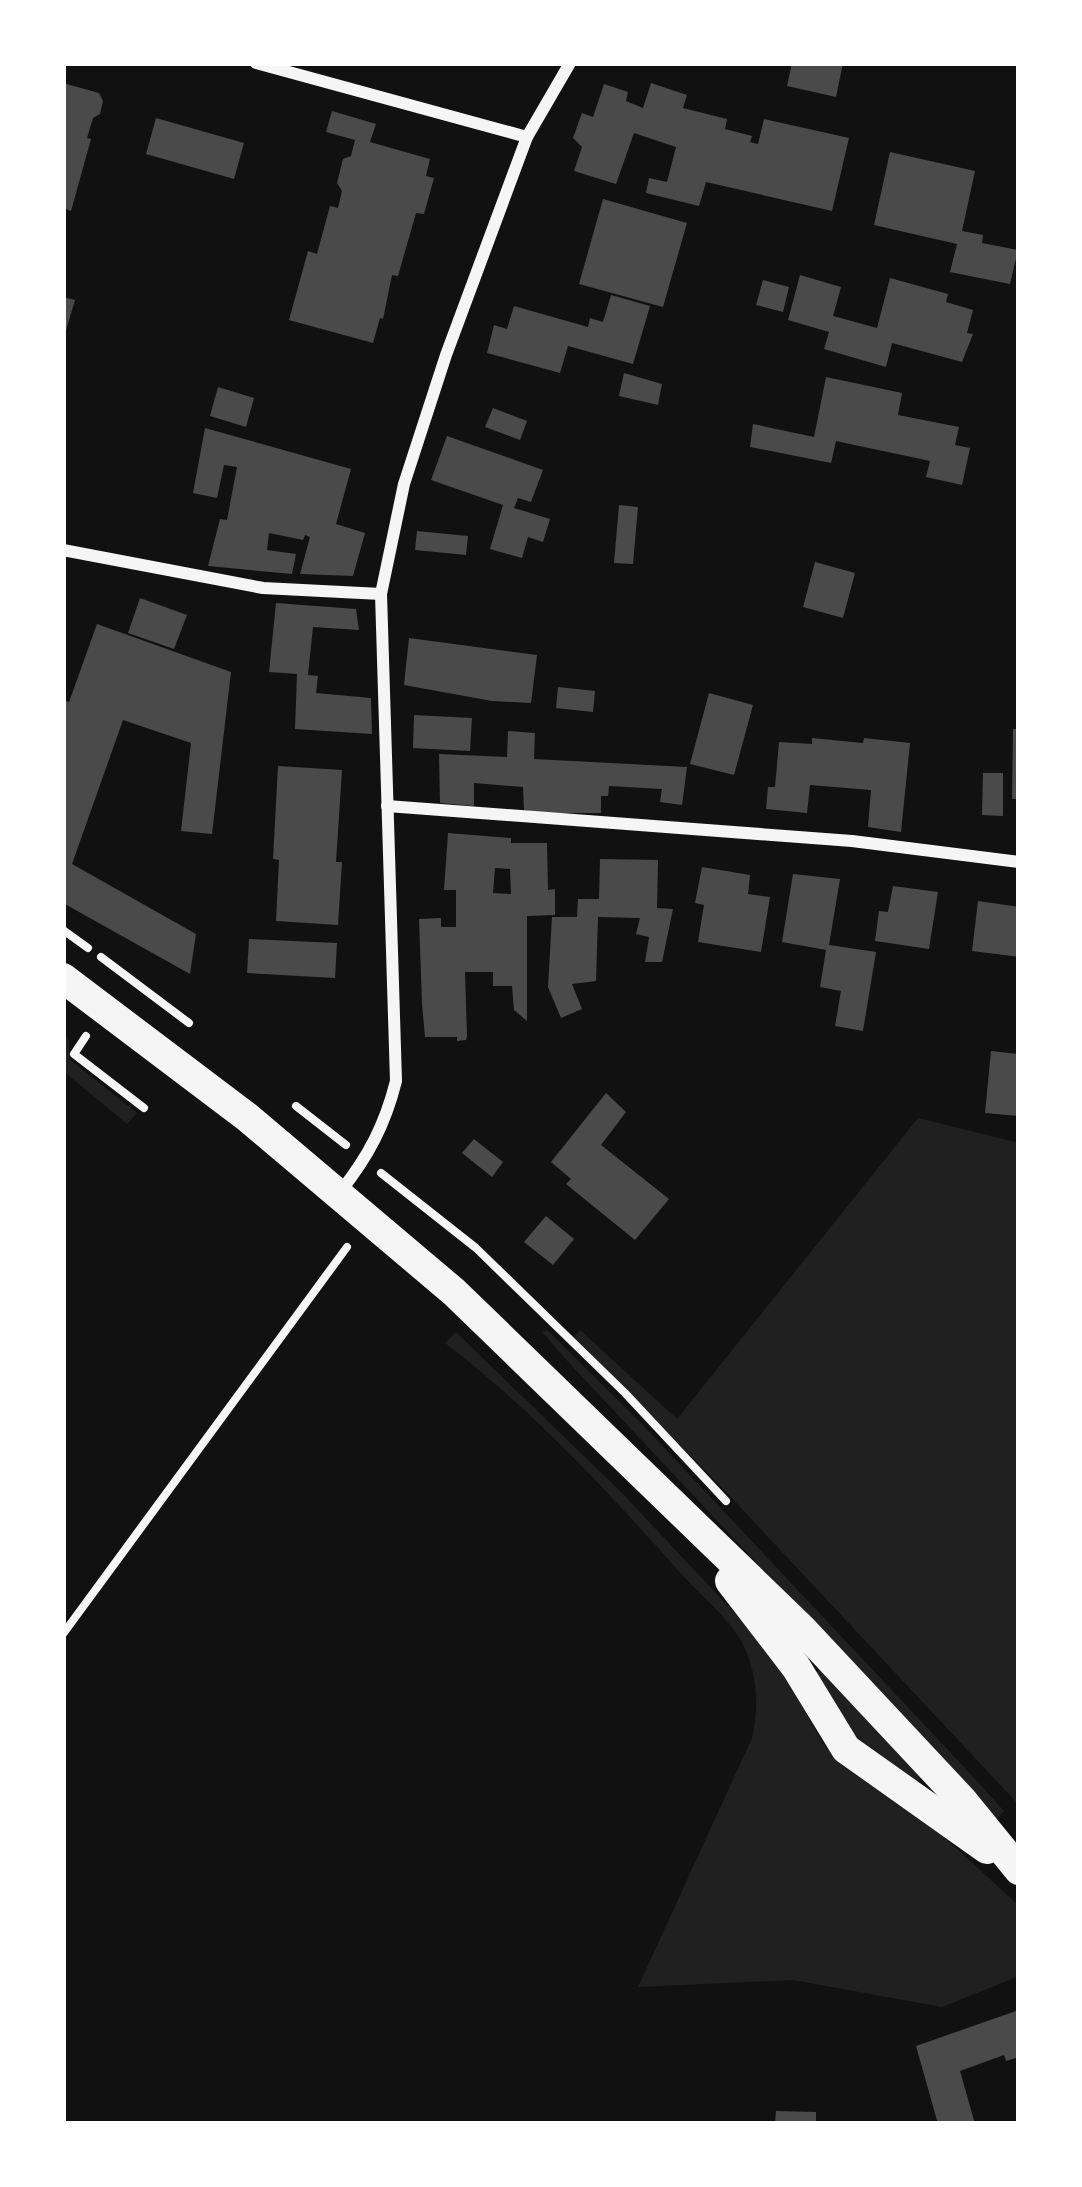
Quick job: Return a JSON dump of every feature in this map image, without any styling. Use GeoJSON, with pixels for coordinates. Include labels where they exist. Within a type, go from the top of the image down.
{"type":"FeatureCollection","features":[{"type":"Feature","properties":{"kind":"main road"},"geometry":{"type":"LineString","coordinates":[[63,978],[339,1192],[531,1366],[802,1629],[962,1800],[1019,1871]]}},
{"type":"Feature","properties":{"kind":"main road"},"geometry":{"type":"LineString","coordinates":[[676,1509],[796,1667],[846,1749],[1019,1871]]}},
{"type":"Feature","properties":{"kind":"street"},"geometry":{"type":"LineString","coordinates":[[256,63],[527,137]]}},
{"type":"Feature","properties":{"kind":"street"},"geometry":{"type":"LineString","coordinates":[[339,1192],[365,1160],[387,1118],[396,1081],[381,594],[423,420],[527,137],[570,63]]}},
{"type":"Feature","properties":{"kind":"street"},"geometry":{"type":"LineString","coordinates":[[63,550],[263,588],[381,594]]}},
{"type":"Feature","properties":{"kind":"street"},"geometry":{"type":"LineString","coordinates":[[387,806],[852,841],[1019,862]]}},
{"type":"Feature","properties":{"kind":"path"},"geometry":{"type":"LineString","coordinates":[[63,1634],[370,1218]]}},
{"type":"Feature","properties":{"kind":"shaded area"},"geometry":{"type":"Polygon","coordinates":[[[63,1035],[69,1041],[69,1059],[137,1113],[127,1124],[63,1071],[63,1035]]]}},
{"type":"Feature","properties":{"kind":"shaded area"},"geometry":{"type":"Polygon","coordinates":[[[918,1118],[1019,1143],[1019,1805],[574,1337],[580,1330],[677,1419],[918,1118]]]}},
{"type":"Feature","properties":{"kind":"shaded area"},"geometry":{"type":"Polygon","coordinates":[[[547,1330],[639,1421],[964,1767],[1004,1811],[997,1819],[571,1365],[542,1332],[547,1330]]]}},
{"type":"Feature","properties":{"kind":"shaded area"},"geometry":{"type":"Polygon","coordinates":[[[456,1332],[623,1494],[757,1637],[823,1743],[843,1766],[942,1835],[1019,1906],[1019,1976],[942,2007],[793,1980],[638,1987],[752,1738],[756,1700],[750,1662],[728,1623],[600,1485],[509,1396],[445,1343],[456,1332]]]}},
{"type":"Feature","properties":{"kind":"shaded area"},"geometry":{"type":"Polygon","coordinates":[[[827,1666],[926,1774],[917,1782],[853,1734],[815,1672],[827,1666]]]}},
{"type":"Feature","properties":{"kind":"building"},"geometry":{"type":"Polygon","coordinates":[[[792,63],[843,63],[836,97],[787,86],[792,63]]]}},
{"type":"Feature","properties":{"kind":"building"},"geometry":{"type":"Polygon","coordinates":[[[63,83],[99,93],[103,101],[87,138],[91,139],[71,211],[63,208],[63,83]]]}},
{"type":"Feature","properties":{"kind":"building"},"geometry":{"type":"Polygon","coordinates":[[[651,83],[687,95],[683,108],[727,119],[725,129],[752,136],[750,142],[758,144],[764,119],[849,138],[832,211],[706,182],[699,206],[646,193],[649,178],[667,182],[676,147],[634,133],[616,184],[574,171],[582,147],[573,138],[582,113],[593,117],[604,84],[628,92],[626,101],[643,108],[651,83]]]}},
{"type":"Feature","properties":{"kind":"building"},"geometry":{"type":"Polygon","coordinates":[[[332,111],[376,124],[370,142],[430,159],[426,176],[434,178],[424,214],[416,213],[398,276],[392,275],[373,343],[289,320],[308,251],[317,254],[330,206],[338,208],[343,159],[351,156],[355,140],[326,132],[332,111]]]}},
{"type":"Feature","properties":{"kind":"building"},"geometry":{"type":"Polygon","coordinates":[[[156,118],[244,143],[234,179],[146,154],[156,118]]]}},
{"type":"Feature","properties":{"kind":"building"},"geometry":{"type":"Polygon","coordinates":[[[890,152],[975,171],[962,231],[983,235],[982,243],[1018,250],[1010,284],[950,272],[957,244],[874,225],[890,152]]]}},
{"type":"Feature","properties":{"kind":"building"},"geometry":{"type":"Polygon","coordinates":[[[603,199],[687,223],[663,307],[579,284],[603,199]]]}},
{"type":"Feature","properties":{"kind":"building"},"geometry":{"type":"Polygon","coordinates":[[[800,275],[841,287],[833,316],[877,328],[890,278],[948,294],[946,302],[973,310],[967,333],[973,334],[962,362],[892,343],[886,367],[824,349],[829,332],[788,320],[800,275]]]}},
{"type":"Feature","properties":{"kind":"building"},"geometry":{"type":"Polygon","coordinates":[[[763,280],[789,287],[783,312],[756,305],[763,280]]]}},
{"type":"Feature","properties":{"kind":"building"},"geometry":{"type":"Polygon","coordinates":[[[611,295],[650,306],[633,364],[568,346],[560,373],[487,353],[494,325],[507,329],[514,306],[588,327],[590,318],[603,322],[611,295]]]}},
{"type":"Feature","properties":{"kind":"building"},"geometry":{"type":"Polygon","coordinates":[[[63,297],[75,300],[64,337],[63,337],[63,297]]]}},
{"type":"Feature","properties":{"kind":"building"},"geometry":{"type":"Polygon","coordinates":[[[624,373],[662,384],[658,405],[619,396],[624,373]]]}},
{"type":"Feature","properties":{"kind":"building"},"geometry":{"type":"Polygon","coordinates":[[[826,377],[902,393],[898,415],[959,427],[955,445],[970,448],[962,485],[926,477],[930,461],[836,441],[831,463],[750,447],[753,424],[814,437],[826,377]]]}},
{"type":"Feature","properties":{"kind":"building"},"geometry":{"type":"Polygon","coordinates":[[[218,387],[254,398],[246,427],[210,416],[218,387]]]}},
{"type":"Feature","properties":{"kind":"building"},"geometry":{"type":"Polygon","coordinates":[[[493,408],[527,421],[520,440],[485,427],[493,408]]]}},
{"type":"Feature","properties":{"kind":"building"},"geometry":{"type":"Polygon","coordinates":[[[205,428],[351,469],[336,524],[365,533],[353,576],[300,574],[310,537],[305,535],[303,540],[269,533],[267,550],[296,554],[292,574],[208,566],[220,519],[227,520],[237,467],[224,465],[217,498],[193,493],[205,428]]]}},
{"type":"Feature","properties":{"kind":"building"},"geometry":{"type":"Polygon","coordinates":[[[447,436],[543,470],[531,502],[518,498],[514,508],[550,519],[543,542],[528,537],[522,558],[490,549],[503,505],[431,480],[447,436]]]}},
{"type":"Feature","properties":{"kind":"building"},"geometry":{"type":"Polygon","coordinates":[[[619,505],[638,507],[633,564],[614,563],[619,505]]]}},
{"type":"Feature","properties":{"kind":"building"},"geometry":{"type":"Polygon","coordinates":[[[417,531],[468,536],[466,555],[415,550],[417,531]]]}},
{"type":"Feature","properties":{"kind":"building"},"geometry":{"type":"Polygon","coordinates":[[[815,562],[855,573],[843,618],[803,607],[815,562]]]}},
{"type":"Feature","properties":{"kind":"building"},"geometry":{"type":"Polygon","coordinates":[[[140,598],[187,615],[174,649],[128,633],[140,598]]]}},
{"type":"Feature","properties":{"kind":"building"},"geometry":{"type":"Polygon","coordinates":[[[276,603],[356,609],[359,630],[313,627],[308,675],[318,676],[316,693],[371,698],[372,734],[295,729],[297,674],[269,672],[276,603]]]}},
{"type":"Feature","properties":{"kind":"building"},"geometry":{"type":"Polygon","coordinates":[[[97,624],[231,672],[212,834],[181,831],[191,743],[123,720],[72,864],[196,934],[190,974],[63,903],[63,700],[69,702],[97,624]]]}},
{"type":"Feature","properties":{"kind":"building"},"geometry":{"type":"Polygon","coordinates":[[[409,638],[537,655],[531,703],[404,685],[409,638]]]}},
{"type":"Feature","properties":{"kind":"building"},"geometry":{"type":"Polygon","coordinates":[[[558,687],[595,691],[593,712],[556,708],[558,687]]]}},
{"type":"Feature","properties":{"kind":"building"},"geometry":{"type":"Polygon","coordinates":[[[709,693],[753,705],[734,775],[690,764],[709,693]]]}},
{"type":"Feature","properties":{"kind":"building"},"geometry":{"type":"Polygon","coordinates":[[[414,715],[472,718],[470,751],[413,748],[414,715]]]}},
{"type":"Feature","properties":{"kind":"building"},"geometry":{"type":"Polygon","coordinates":[[[1013,729],[1019,729],[1019,799],[1012,799],[1013,729]]]}},
{"type":"Feature","properties":{"kind":"building"},"geometry":{"type":"Polygon","coordinates":[[[508,731],[535,733],[534,759],[687,767],[682,805],[660,802],[662,789],[609,786],[608,796],[601,796],[601,813],[542,813],[524,810],[523,787],[474,783],[474,806],[440,803],[439,754],[507,757],[508,731]]]}},
{"type":"Feature","properties":{"kind":"building"},"geometry":{"type":"Polygon","coordinates":[[[812,738],[910,743],[901,832],[868,827],[871,790],[810,785],[807,813],[766,809],[768,787],[775,787],[779,742],[812,744],[812,738]]]}},
{"type":"Feature","properties":{"kind":"building"},"geometry":{"type":"Polygon","coordinates":[[[278,766],[342,770],[336,862],[342,862],[338,925],[276,921],[279,860],[273,859],[278,766]]]}},
{"type":"Feature","properties":{"kind":"building"},"geometry":{"type":"Polygon","coordinates":[[[983,773],[1003,773],[1003,816],[982,815],[983,773]]]}},
{"type":"Feature","properties":{"kind":"building"},"geometry":{"type":"Polygon","coordinates":[[[448,833],[511,838],[511,843],[547,843],[548,890],[555,889],[555,915],[527,916],[527,1021],[514,1010],[512,986],[493,986],[493,972],[465,972],[466,1040],[425,1037],[419,919],[441,918],[441,927],[456,927],[456,890],[444,890],[448,833]],[[495,868],[493,893],[511,894],[510,869],[495,868]]]}},
{"type":"Feature","properties":{"kind":"building"},"geometry":{"type":"Polygon","coordinates":[[[600,859],[658,860],[657,908],[673,909],[662,962],[645,962],[649,937],[636,934],[640,918],[598,917],[596,981],[572,984],[582,1009],[561,1018],[548,987],[552,917],[577,917],[578,899],[599,899],[600,859]]]}},
{"type":"Feature","properties":{"kind":"building"},"geometry":{"type":"Polygon","coordinates":[[[702,867],[750,875],[748,894],[770,897],[761,952],[698,942],[704,905],[695,903],[702,867]]]}},
{"type":"Feature","properties":{"kind":"building"},"geometry":{"type":"Polygon","coordinates":[[[793,874],[840,879],[829,945],[876,952],[863,1031],[835,1026],[841,991],[820,987],[826,950],[782,942],[793,874]]]}},
{"type":"Feature","properties":{"kind":"building"},"geometry":{"type":"Polygon","coordinates":[[[893,886],[938,892],[929,949],[875,941],[879,911],[888,912],[893,886]]]}},
{"type":"Feature","properties":{"kind":"building"},"geometry":{"type":"Polygon","coordinates":[[[978,901],[1019,907],[1019,957],[972,951],[978,901]]]}},
{"type":"Feature","properties":{"kind":"building"},"geometry":{"type":"Polygon","coordinates":[[[249,939],[337,943],[335,978],[247,973],[249,939]]]}},
{"type":"Feature","properties":{"kind":"building"},"geometry":{"type":"Polygon","coordinates":[[[991,1051],[1019,1054],[1019,1116],[985,1113],[991,1051]]]}},
{"type":"Feature","properties":{"kind":"building"},"geometry":{"type":"Polygon","coordinates":[[[606,1093],[626,1112],[601,1145],[669,1199],[635,1240],[566,1184],[571,1179],[551,1162],[606,1093]]]}},
{"type":"Feature","properties":{"kind":"building"},"geometry":{"type":"Polygon","coordinates":[[[474,1139],[503,1162],[492,1177],[462,1153],[474,1139]]]}},
{"type":"Feature","properties":{"kind":"building"},"geometry":{"type":"Polygon","coordinates":[[[546,1216],[574,1239],[553,1265],[524,1242],[546,1216]]]}},
{"type":"Feature","properties":{"kind":"building"},"geometry":{"type":"Polygon","coordinates":[[[1019,2010],[1019,2057],[1006,2061],[1004,2055],[960,2071],[975,2124],[938,2124],[916,2046],[1019,2010]]]}},
{"type":"Feature","properties":{"kind":"building"},"geometry":{"type":"Polygon","coordinates":[[[776,2111],[816,2112],[816,2124],[775,2124],[776,2111]]]}}]}
